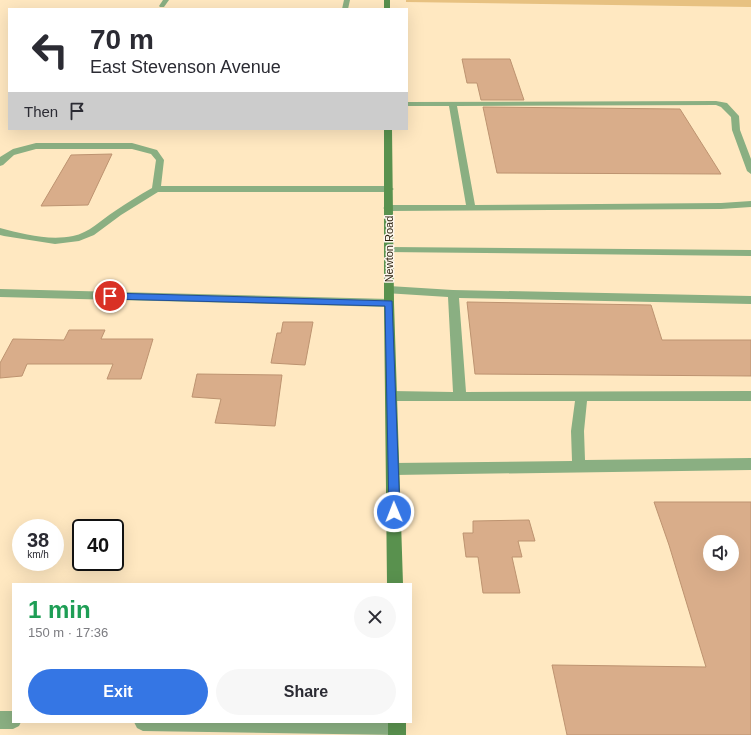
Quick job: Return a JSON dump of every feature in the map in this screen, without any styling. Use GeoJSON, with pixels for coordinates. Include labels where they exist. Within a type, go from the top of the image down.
{"type":"FeatureCollection","features":[{"type":"Feature","properties":{"kind":"street"},"geometry":{"type":"LineString","coordinates":[[162,6],[166,0]]}},
{"type":"Feature","properties":{"kind":"street"},"geometry":{"type":"LineString","coordinates":[[408,104],[716,103],[724,105],[735,116],[736,130],[751,171]]}},
{"type":"Feature","properties":{"kind":"street"},"geometry":{"type":"LineString","coordinates":[[453,104],[471,208]]}},
{"type":"Feature","properties":{"kind":"street","name":"Newton Road"},"geometry":{"type":"LineString","coordinates":[[388,130],[389,303],[395,583]]}},
{"type":"Feature","properties":{"kind":"street"},"geometry":{"type":"LineString","coordinates":[[0,163],[12,152],[22,148],[36,146],[132,146],[154,152],[160,160],[156,189]]}},
{"type":"Feature","properties":{"kind":"street"},"geometry":{"type":"LineString","coordinates":[[2,233],[55,241],[75,239],[92,233],[118,212],[156,189],[389,189]]}},
{"type":"Feature","properties":{"kind":"street"},"geometry":{"type":"LineString","coordinates":[[388,208],[721,206],[751,204]]}},
{"type":"Feature","properties":{"kind":"street"},"geometry":{"type":"LineString","coordinates":[[389,250],[751,253]]}},
{"type":"Feature","properties":{"kind":"street"},"geometry":{"type":"LineString","coordinates":[[389,290],[453,294],[751,300]]}},
{"type":"Feature","properties":{"kind":"street"},"geometry":{"type":"LineString","coordinates":[[0,293],[389,303]]}},
{"type":"Feature","properties":{"kind":"street"},"geometry":{"type":"LineString","coordinates":[[453,294],[460,397]]}},
{"type":"Feature","properties":{"kind":"street"},"geometry":{"type":"LineString","coordinates":[[391,396],[751,396]]}},
{"type":"Feature","properties":{"kind":"street"},"geometry":{"type":"LineString","coordinates":[[579,465],[576,447],[576,425],[582,396]]}},
{"type":"Feature","properties":{"kind":"street"},"geometry":{"type":"LineString","coordinates":[[393,469],[497,468],[579,465],[751,464]]}},
{"type":"Feature","properties":{"kind":"street"},"geometry":{"type":"LineString","coordinates":[[0,720],[12,720]]}},
{"type":"Feature","properties":{"kind":"street"},"geometry":{"type":"LineString","coordinates":[[184,723],[397,728]]}},
{"type":"Feature","properties":{"kind":"shaded area"},"geometry":{"type":"Polygon","coordinates":[[[406,0],[751,0],[751,7],[406,2],[406,0]]]}},
{"type":"Feature","properties":{"kind":"building"},"geometry":{"type":"Polygon","coordinates":[[[462,59],[510,59],[524,100],[481,100],[477,83],[467,83],[462,59]]]}},
{"type":"Feature","properties":{"kind":"building"},"geometry":{"type":"Polygon","coordinates":[[[483,107],[680,109],[721,174],[497,173],[483,107]]]}},
{"type":"Feature","properties":{"kind":"building"},"geometry":{"type":"Polygon","coordinates":[[[112,154],[88,205],[41,206],[71,155],[112,154]]]}},
{"type":"Feature","properties":{"kind":"building"},"geometry":{"type":"Polygon","coordinates":[[[467,302],[651,305],[662,340],[751,340],[751,376],[475,374],[467,302]]]}},
{"type":"Feature","properties":{"kind":"building"},"geometry":{"type":"Polygon","coordinates":[[[283,322],[313,322],[305,365],[271,363],[277,333],[281,333],[283,322]]]}},
{"type":"Feature","properties":{"kind":"building"},"geometry":{"type":"Polygon","coordinates":[[[69,330],[105,330],[101,339],[153,339],[141,379],[107,379],[113,364],[27,364],[22,376],[0,378],[0,363],[13,339],[64,340],[69,330]]]}},
{"type":"Feature","properties":{"kind":"building"},"geometry":{"type":"Polygon","coordinates":[[[197,374],[282,375],[275,426],[215,423],[221,399],[192,397],[197,374]]]}},
{"type":"Feature","properties":{"kind":"building"},"geometry":{"type":"Polygon","coordinates":[[[654,502],[751,502],[751,735],[567,735],[552,665],[706,667],[669,545],[654,502]]]}},
{"type":"Feature","properties":{"kind":"building"},"geometry":{"type":"Polygon","coordinates":[[[529,520],[535,541],[518,541],[522,557],[512,557],[520,593],[483,593],[478,557],[466,557],[463,533],[473,533],[473,521],[529,520]]]}},
{"type":"Feature","properties":{"kind":"route"},"geometry":{"type":"LineString","coordinates":[[110,296],[389,303],[394,512]]}}]}
